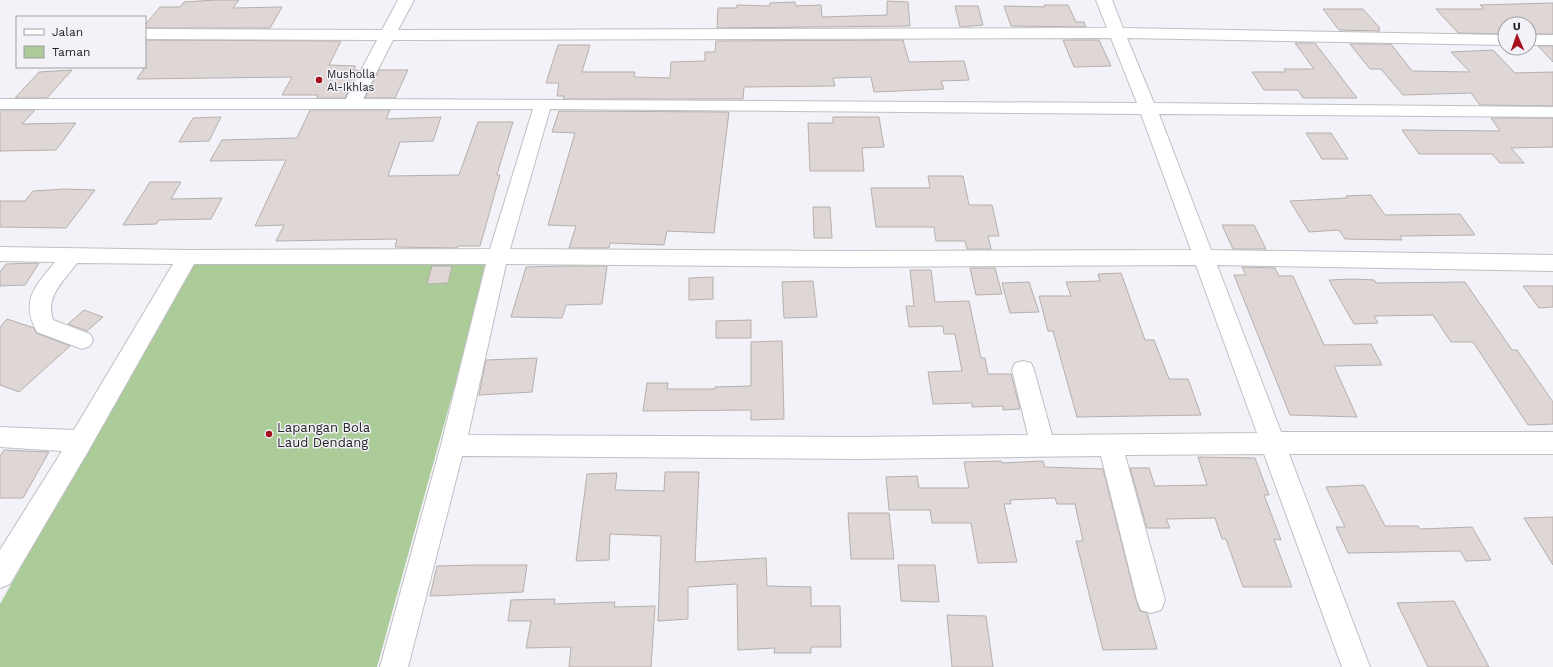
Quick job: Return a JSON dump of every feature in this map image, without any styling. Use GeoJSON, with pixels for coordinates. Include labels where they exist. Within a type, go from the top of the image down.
{"type":"FeatureCollection","features":[{"type":"Feature","properties":{"kind":"street"},"geometry":{"type":"LineString","coordinates":[[352,104],[386,35],[406,0]]}},
{"type":"Feature","properties":{"kind":"street"},"geometry":{"type":"LineString","coordinates":[[1104,0],[1148,110],[1204,258],[1356,667]]}},
{"type":"Feature","properties":{"kind":"street"},"geometry":{"type":"LineString","coordinates":[[146,34],[386,35],[1118,33],[1497,40]]}},
{"type":"Feature","properties":{"kind":"street"},"geometry":{"type":"LineString","coordinates":[[1537,40],[1553,40]]}},
{"type":"Feature","properties":{"kind":"street"},"geometry":{"type":"LineString","coordinates":[[0,104],[542,104],[1148,110],[1553,112]]}},
{"type":"Feature","properties":{"kind":"street"},"geometry":{"type":"LineString","coordinates":[[394,667],[453,445],[498,256],[542,104]]}},
{"type":"Feature","properties":{"kind":"street"},"geometry":{"type":"LineString","coordinates":[[0,254],[188,257],[498,256],[847,259],[1204,258],[1553,262]]}},
{"type":"Feature","properties":{"kind":"street"},"geometry":{"type":"LineString","coordinates":[[72,255],[44,293],[40,306],[45,326],[82,340]]}},
{"type":"Feature","properties":{"kind":"street"},"geometry":{"type":"LineString","coordinates":[[0,576],[81,441],[188,257]]}},
{"type":"Feature","properties":{"kind":"street"},"geometry":{"type":"LineString","coordinates":[[1022,370],[1044,446]]}},
{"type":"Feature","properties":{"kind":"street"},"geometry":{"type":"LineString","coordinates":[[0,437],[81,441]]}},
{"type":"Feature","properties":{"kind":"street"},"geometry":{"type":"LineString","coordinates":[[453,445],[860,448],[1273,442],[1553,443]]}},
{"type":"Feature","properties":{"kind":"street"},"geometry":{"type":"LineString","coordinates":[[1110,445],[1151,600]]}},
{"type":"Feature","properties":{"kind":"green space","name":"Lapangan Bola Laud Dendang"},"geometry":{"type":"Polygon","coordinates":[[[489,262],[377,667],[0,667],[0,604],[193,264],[489,262]]]}},
{"type":"Feature","properties":{"kind":"building"},"geometry":{"type":"Polygon","coordinates":[[[239,0],[233,8],[282,7],[270,28],[146,28],[146,24],[160,7],[180,7],[184,2],[239,0]]]}},
{"type":"Feature","properties":{"kind":"building"},"geometry":{"type":"Polygon","coordinates":[[[887,1],[908,2],[910,26],[717,28],[718,8],[737,8],[737,5],[770,6],[770,3],[795,2],[796,6],[821,5],[822,17],[887,15],[887,1]]]}},
{"type":"Feature","properties":{"kind":"building"},"geometry":{"type":"Polygon","coordinates":[[[1553,3],[1553,34],[1537,34],[1537,16],[1497,16],[1497,34],[1458,33],[1436,9],[1484,9],[1480,5],[1553,3]]]}},
{"type":"Feature","properties":{"kind":"building"},"geometry":{"type":"Polygon","coordinates":[[[1044,5],[1068,5],[1076,22],[1084,22],[1086,27],[1011,26],[1004,6],[1045,7],[1044,5]]]}},
{"type":"Feature","properties":{"kind":"building"},"geometry":{"type":"Polygon","coordinates":[[[955,6],[978,6],[983,25],[960,27],[955,6]]]}},
{"type":"Feature","properties":{"kind":"building"},"geometry":{"type":"Polygon","coordinates":[[[1323,9],[1363,9],[1380,28],[1378,28],[1380,31],[1339,30],[1323,9]]]}},
{"type":"Feature","properties":{"kind":"building"},"geometry":{"type":"Polygon","coordinates":[[[146,40],[341,41],[329,65],[356,66],[353,70],[359,70],[345,98],[317,98],[318,95],[282,95],[292,77],[137,79],[144,68],[146,68],[146,40]]]}},
{"type":"Feature","properties":{"kind":"building"},"geometry":{"type":"Polygon","coordinates":[[[903,40],[909,62],[964,61],[969,80],[941,81],[944,89],[874,92],[871,77],[833,78],[835,86],[744,87],[743,99],[563,99],[564,96],[557,96],[559,83],[546,83],[558,45],[590,45],[582,72],[635,72],[634,77],[670,78],[671,62],[705,61],[705,52],[715,52],[716,41],[903,40]]]}},
{"type":"Feature","properties":{"kind":"building"},"geometry":{"type":"Polygon","coordinates":[[[1063,40],[1099,40],[1111,66],[1074,67],[1063,40]]]}},
{"type":"Feature","properties":{"kind":"building"},"geometry":{"type":"Polygon","coordinates":[[[1295,43],[1315,43],[1357,98],[1303,98],[1298,90],[1264,90],[1252,72],[1286,72],[1284,69],[1314,69],[1295,43]]]}},
{"type":"Feature","properties":{"kind":"building"},"geometry":{"type":"Polygon","coordinates":[[[1350,44],[1391,44],[1412,71],[1470,72],[1451,52],[1493,50],[1497,56],[1515,73],[1553,72],[1553,106],[1480,105],[1471,93],[1403,95],[1381,69],[1370,69],[1350,44]]]}},
{"type":"Feature","properties":{"kind":"building"},"geometry":{"type":"Polygon","coordinates":[[[1538,46],[1553,46],[1553,62],[1538,46]]]}},
{"type":"Feature","properties":{"kind":"building"},"geometry":{"type":"Polygon","coordinates":[[[72,70],[47,98],[15,98],[39,72],[72,70]]]}},
{"type":"Feature","properties":{"kind":"building"},"geometry":{"type":"Polygon","coordinates":[[[379,70],[408,70],[395,98],[365,98],[379,70]]]}},
{"type":"Feature","properties":{"kind":"building"},"geometry":{"type":"Polygon","coordinates":[[[2,110],[35,110],[22,124],[76,123],[56,150],[0,151],[0,113],[2,110]]]}},
{"type":"Feature","properties":{"kind":"building"},"geometry":{"type":"Polygon","coordinates":[[[310,110],[390,110],[386,119],[441,117],[433,141],[400,142],[388,176],[459,175],[478,122],[513,122],[497,175],[500,175],[480,246],[458,246],[457,248],[395,247],[397,239],[276,241],[284,225],[255,226],[286,160],[210,161],[222,140],[297,138],[310,110]]]}},
{"type":"Feature","properties":{"kind":"building"},"geometry":{"type":"Polygon","coordinates":[[[559,111],[729,112],[714,233],[667,231],[664,245],[610,243],[609,248],[569,248],[576,226],[548,225],[575,133],[552,132],[559,111]]]}},
{"type":"Feature","properties":{"kind":"building"},"geometry":{"type":"Polygon","coordinates":[[[221,117],[209,141],[179,142],[193,118],[221,117]]]}},
{"type":"Feature","properties":{"kind":"building"},"geometry":{"type":"Polygon","coordinates":[[[833,117],[879,117],[884,147],[862,148],[864,171],[810,171],[808,123],[833,123],[833,117]]]}},
{"type":"Feature","properties":{"kind":"building"},"geometry":{"type":"Polygon","coordinates":[[[1491,118],[1553,118],[1553,147],[1511,148],[1524,163],[1500,163],[1492,154],[1419,154],[1402,130],[1500,131],[1491,118]]]}},
{"type":"Feature","properties":{"kind":"building"},"geometry":{"type":"Polygon","coordinates":[[[1306,133],[1331,133],[1348,159],[1322,159],[1306,133]]]}},
{"type":"Feature","properties":{"kind":"building"},"geometry":{"type":"Polygon","coordinates":[[[928,176],[963,176],[969,205],[992,205],[999,236],[988,236],[991,249],[967,249],[965,241],[936,241],[934,227],[876,227],[871,188],[930,188],[928,176]]]}},
{"type":"Feature","properties":{"kind":"building"},"geometry":{"type":"Polygon","coordinates":[[[150,182],[181,182],[171,199],[222,198],[211,219],[159,220],[156,224],[123,225],[150,182]]]}},
{"type":"Feature","properties":{"kind":"building"},"geometry":{"type":"Polygon","coordinates":[[[65,189],[95,190],[66,228],[0,227],[0,201],[25,201],[33,191],[65,189]]]}},
{"type":"Feature","properties":{"kind":"building"},"geometry":{"type":"Polygon","coordinates":[[[1371,195],[1385,215],[1460,214],[1475,235],[1400,236],[1402,240],[1345,239],[1339,230],[1309,232],[1290,201],[1347,198],[1346,196],[1371,195]]]}},
{"type":"Feature","properties":{"kind":"building"},"geometry":{"type":"Polygon","coordinates":[[[813,207],[830,207],[832,238],[814,238],[813,207]]]}},
{"type":"Feature","properties":{"kind":"building"},"geometry":{"type":"Polygon","coordinates":[[[1222,225],[1254,225],[1266,249],[1233,249],[1222,225]]]}},
{"type":"Feature","properties":{"kind":"building"},"geometry":{"type":"Polygon","coordinates":[[[39,263],[25,285],[0,286],[0,272],[6,264],[39,263]]]}},
{"type":"Feature","properties":{"kind":"building"},"geometry":{"type":"Polygon","coordinates":[[[432,266],[452,266],[448,283],[427,284],[432,266]]]}},
{"type":"Feature","properties":{"kind":"building"},"geometry":{"type":"Polygon","coordinates":[[[607,266],[602,304],[566,305],[562,318],[511,317],[526,267],[607,266]]]}},
{"type":"Feature","properties":{"kind":"building"},"geometry":{"type":"Polygon","coordinates":[[[1242,267],[1275,268],[1279,276],[1293,276],[1324,345],[1371,344],[1382,365],[1334,366],[1357,417],[1290,415],[1234,275],[1246,275],[1242,267]]]}},
{"type":"Feature","properties":{"kind":"building"},"geometry":{"type":"Polygon","coordinates":[[[970,268],[995,268],[1002,294],[976,295],[970,268]]]}},
{"type":"Feature","properties":{"kind":"building"},"geometry":{"type":"Polygon","coordinates":[[[910,270],[931,270],[935,302],[969,301],[981,358],[985,358],[988,374],[1011,374],[1020,409],[1003,410],[1003,406],[972,407],[972,403],[933,404],[928,372],[962,371],[955,334],[944,334],[943,326],[909,327],[906,306],[914,306],[910,270]]]}},
{"type":"Feature","properties":{"kind":"building"},"geometry":{"type":"Polygon","coordinates":[[[1121,273],[1145,340],[1154,340],[1169,379],[1188,379],[1201,415],[1077,417],[1053,331],[1048,331],[1039,296],[1071,296],[1066,282],[1100,281],[1098,274],[1121,273]]]}},
{"type":"Feature","properties":{"kind":"building"},"geometry":{"type":"Polygon","coordinates":[[[713,277],[713,299],[689,300],[689,278],[713,277]]]}},
{"type":"Feature","properties":{"kind":"building"},"geometry":{"type":"Polygon","coordinates":[[[1329,280],[1374,280],[1376,283],[1465,282],[1512,350],[1517,350],[1553,402],[1553,424],[1528,425],[1473,342],[1451,342],[1433,315],[1374,316],[1378,323],[1354,324],[1329,280]]]}},
{"type":"Feature","properties":{"kind":"building"},"geometry":{"type":"Polygon","coordinates":[[[813,281],[817,317],[784,318],[782,282],[813,281]]]}},
{"type":"Feature","properties":{"kind":"building"},"geometry":{"type":"Polygon","coordinates":[[[1029,282],[1039,312],[1010,313],[1002,283],[1029,282]]]}},
{"type":"Feature","properties":{"kind":"building"},"geometry":{"type":"Polygon","coordinates":[[[1523,286],[1553,286],[1553,307],[1539,308],[1523,286]]]}},
{"type":"Feature","properties":{"kind":"building"},"geometry":{"type":"Polygon","coordinates":[[[84,310],[103,317],[87,331],[68,324],[84,310]]]}},
{"type":"Feature","properties":{"kind":"building"},"geometry":{"type":"Polygon","coordinates":[[[7,319],[34,328],[36,333],[70,346],[19,392],[0,385],[0,327],[7,319]]]}},
{"type":"Feature","properties":{"kind":"building"},"geometry":{"type":"Polygon","coordinates":[[[751,320],[751,338],[716,338],[716,321],[751,320]]]}},
{"type":"Feature","properties":{"kind":"building"},"geometry":{"type":"Polygon","coordinates":[[[782,341],[784,419],[751,420],[751,410],[643,411],[647,383],[668,383],[667,389],[715,389],[715,387],[751,386],[751,342],[782,341]]]}},
{"type":"Feature","properties":{"kind":"building"},"geometry":{"type":"Polygon","coordinates":[[[537,358],[532,392],[479,395],[486,360],[537,358]]]}},
{"type":"Feature","properties":{"kind":"building"},"geometry":{"type":"Polygon","coordinates":[[[4,450],[49,452],[23,498],[0,498],[0,456],[4,450]]]}},
{"type":"Feature","properties":{"kind":"building"},"geometry":{"type":"Polygon","coordinates":[[[1198,457],[1255,458],[1269,495],[1264,495],[1281,540],[1274,539],[1292,587],[1243,587],[1226,539],[1222,539],[1215,518],[1166,519],[1170,528],[1147,528],[1130,468],[1149,468],[1155,486],[1207,485],[1198,457]]]}},
{"type":"Feature","properties":{"kind":"building"},"geometry":{"type":"Polygon","coordinates":[[[1001,461],[1002,463],[1043,461],[1045,467],[1103,469],[1136,600],[1140,611],[1147,613],[1157,649],[1103,650],[1076,541],[1083,541],[1075,504],[1057,504],[1055,498],[1010,500],[1011,504],[1004,504],[1017,562],[978,563],[971,523],[932,523],[930,510],[889,510],[886,477],[917,476],[919,488],[969,488],[964,462],[1001,461]]]}},
{"type":"Feature","properties":{"kind":"building"},"geometry":{"type":"Polygon","coordinates":[[[665,472],[699,472],[695,562],[766,558],[767,586],[811,587],[811,606],[840,606],[841,647],[811,647],[811,653],[774,653],[775,648],[738,650],[737,584],[688,587],[688,619],[658,621],[661,536],[610,534],[609,560],[576,561],[587,474],[617,473],[615,490],[664,491],[665,472]]]}},
{"type":"Feature","properties":{"kind":"building"},"geometry":{"type":"Polygon","coordinates":[[[1364,485],[1385,526],[1418,526],[1420,529],[1472,527],[1491,560],[1466,561],[1460,551],[1348,553],[1336,527],[1345,527],[1326,487],[1364,485]]]}},
{"type":"Feature","properties":{"kind":"building"},"geometry":{"type":"Polygon","coordinates":[[[848,513],[889,513],[894,559],[851,559],[848,513]]]}},
{"type":"Feature","properties":{"kind":"building"},"geometry":{"type":"Polygon","coordinates":[[[1553,517],[1553,565],[1524,518],[1553,517]]]}},
{"type":"Feature","properties":{"kind":"building"},"geometry":{"type":"Polygon","coordinates":[[[527,565],[523,592],[430,596],[437,566],[527,565]]]}},
{"type":"Feature","properties":{"kind":"building"},"geometry":{"type":"Polygon","coordinates":[[[898,565],[935,565],[939,602],[901,601],[898,565]]]}},
{"type":"Feature","properties":{"kind":"building"},"geometry":{"type":"Polygon","coordinates":[[[555,599],[554,604],[615,602],[614,607],[655,606],[651,667],[569,667],[571,647],[526,648],[531,621],[508,621],[511,600],[555,599]]]}},
{"type":"Feature","properties":{"kind":"building"},"geometry":{"type":"Polygon","coordinates":[[[1454,601],[1489,667],[1428,667],[1397,603],[1454,601]]]}},
{"type":"Feature","properties":{"kind":"building"},"geometry":{"type":"Polygon","coordinates":[[[947,615],[986,616],[993,667],[952,667],[947,615]]]}},
{"type":"Feature","properties":{"kind":"place","name":"Musholla Al-Ikhlas"},"geometry":{"type":"Point","coordinates":[319,80]}},
{"type":"Feature","properties":{"kind":"place","name":"Lapangan Bola Laud Dendang"},"geometry":{"type":"Point","coordinates":[269,434]}}]}
